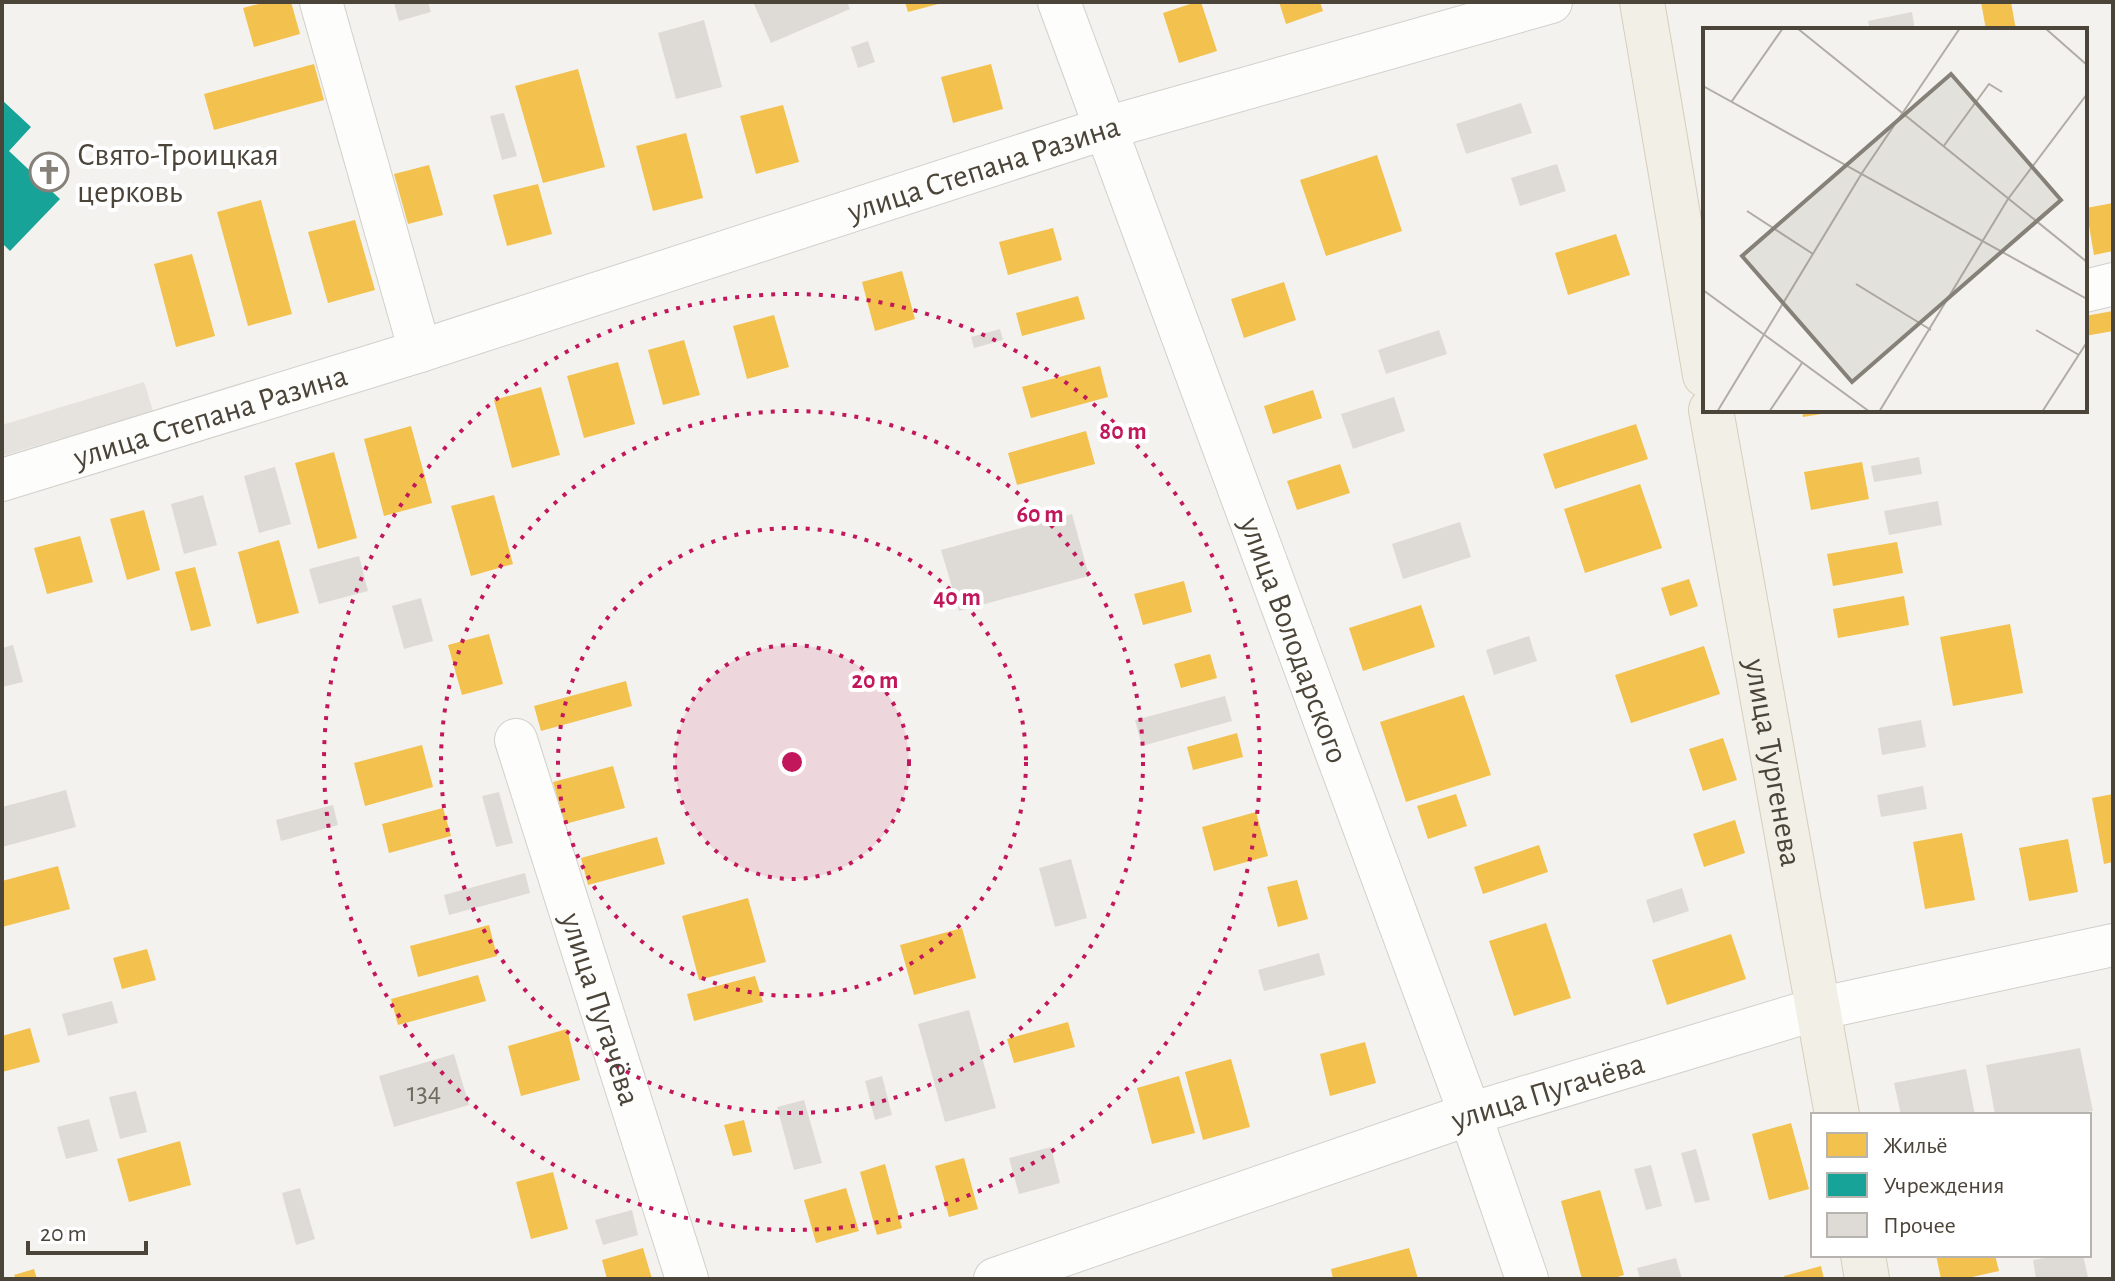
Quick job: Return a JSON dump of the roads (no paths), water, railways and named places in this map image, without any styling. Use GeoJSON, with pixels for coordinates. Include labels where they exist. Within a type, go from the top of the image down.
{"type":"FeatureCollection","features":[{"type":"Feature","properties":{"kind":"main road"},"geometry":{"type":"LineString","coordinates":[[1642,2],[1703,363]]}},
{"type":"Feature","properties":{"kind":"main road","name":"улица Тургенева"},"geometry":{"type":"LineString","coordinates":[[1711,412],[1837,1113]]}},
{"type":"Feature","properties":{"kind":"main road"},"geometry":{"type":"LineString","coordinates":[[1863,1257],[1867,1279]]}},
{"type":"Feature","properties":{"kind":"street"},"geometry":{"type":"LineString","coordinates":[[321,2],[420,351]]}},
{"type":"Feature","properties":{"kind":"street","name":"улица Володарского"},"geometry":{"type":"LineString","coordinates":[[1059,2],[1470,1114],[1527,1279]]}},
{"type":"Feature","properties":{"kind":"street","name":"улица Степана Разина"},"geometry":{"type":"LineString","coordinates":[[2,480],[420,351],[1106,128],[1551,2]]}},
{"type":"Feature","properties":{"kind":"street"},"geometry":{"type":"LineString","coordinates":[[2087,290],[2113,284]]}},
{"type":"Feature","properties":{"kind":"street","name":"улица Пугачёва"},"geometry":{"type":"LineString","coordinates":[[516,740],[687,1279]]}},
{"type":"Feature","properties":{"kind":"street","name":"улица Пугачёва"},"geometry":{"type":"LineString","coordinates":[[995,1279],[1470,1114],[1817,1009],[2113,945]]}},
{"type":"Feature","properties":{"kind":"place","name":"Свято-Троицкая церковь"},"geometry":{"type":"Point","coordinates":[49,172]}}]}
